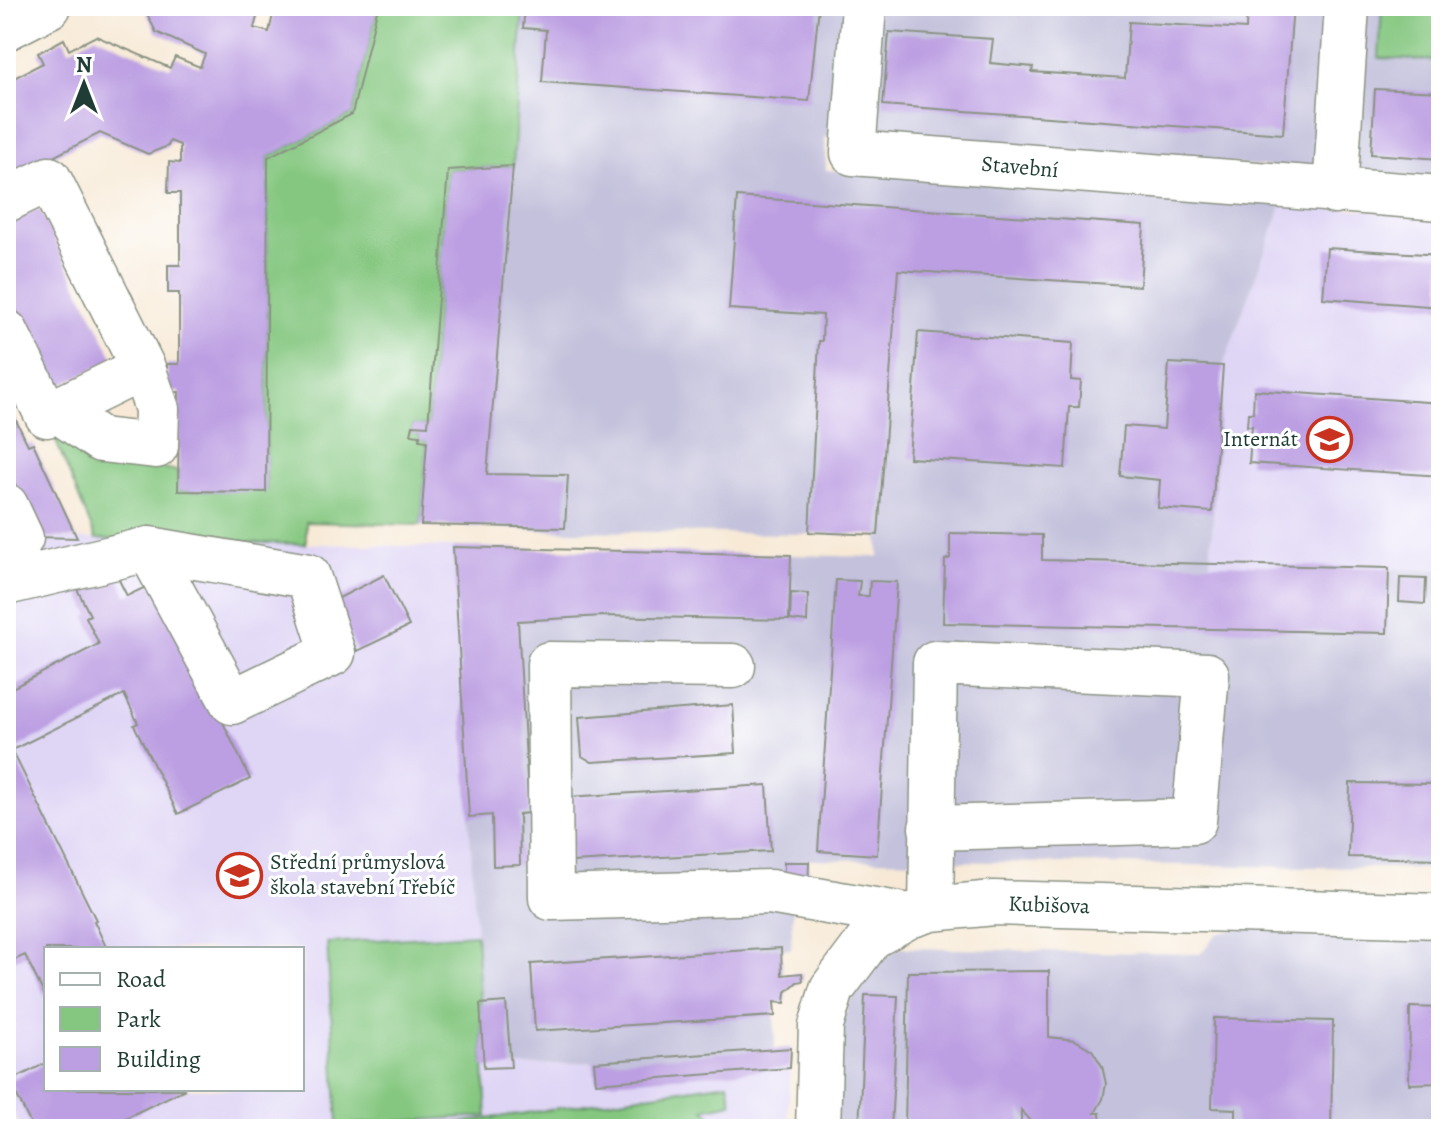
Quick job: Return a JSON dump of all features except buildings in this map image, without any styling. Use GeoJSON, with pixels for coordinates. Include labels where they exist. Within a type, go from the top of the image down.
{"type":"FeatureCollection","features":[{"type":"Feature","properties":{"kind":"street"},"geometry":{"type":"LineString","coordinates":[[6,28],[49,6]]}},
{"type":"Feature","properties":{"kind":"street","name":"Stavební"},"geometry":{"type":"LineString","coordinates":[[864,6],[853,153],[1441,198]]}},
{"type":"Feature","properties":{"kind":"street"},"geometry":{"type":"LineString","coordinates":[[1335,192],[1347,6]]}},
{"type":"Feature","properties":{"kind":"street"},"geometry":{"type":"LineString","coordinates":[[6,200],[49,179],[143,368],[157,409],[156,446],[101,440],[57,410]]}},
{"type":"Feature","properties":{"kind":"street"},"geometry":{"type":"LineString","coordinates":[[6,332],[47,415],[143,368]]}},
{"type":"Feature","properties":{"kind":"street"},"geometry":{"type":"LineString","coordinates":[[6,583],[149,549]]}},
{"type":"Feature","properties":{"kind":"street"},"geometry":{"type":"LineString","coordinates":[[733,666],[549,664],[551,898],[770,892],[920,913],[931,828],[935,663],[1207,675],[1194,821],[931,828]]}},
{"type":"Feature","properties":{"kind":"street","name":"Kubišova"},"geometry":{"type":"LineString","coordinates":[[818,1129],[821,1026],[832,989],[871,937],[920,913],[994,903],[1441,916]]}},
{"type":"Feature","properties":{"kind":"shaded area"},"geometry":{"type":"Polygon","coordinates":[[[523,6],[1441,6],[1441,178],[825,137],[826,170],[1282,204],[1223,366],[1210,564],[1441,570],[1441,869],[809,859],[808,894],[794,894],[791,949],[781,949],[783,975],[802,973],[803,981],[797,982],[786,992],[785,1003],[774,1003],[775,1049],[791,1048],[790,1068],[596,1083],[593,1062],[484,1068],[453,547],[879,557],[878,535],[565,531],[421,525],[448,170],[521,27],[523,6]]]}},
{"type":"Feature","properties":{"kind":"shaded area","name":"Internát"},"geometry":{"type":"Polygon","coordinates":[[[1282,204],[1441,215],[1441,570],[1210,565],[1223,366],[1282,204]]]}},
{"type":"Feature","properties":{"kind":"shaded area","name":"Střední průmyslová škola stavební Třebíč"},"geometry":{"type":"Polygon","coordinates":[[[6,537],[453,547],[484,1068],[594,1062],[596,1082],[790,1068],[788,1129],[22,1129],[6,1100],[6,537]]]}},
{"type":"Feature","properties":{"kind":"shaded area"},"geometry":{"type":"Polygon","coordinates":[[[1245,927],[1441,931],[1441,1129],[829,1129],[834,1039],[862,972],[900,948],[1200,954],[1217,934],[1245,927]]]}},
{"type":"Feature","properties":{"kind":"green space"},"geometry":{"type":"Polygon","coordinates":[[[378,6],[523,6],[513,166],[448,170],[428,426],[413,425],[411,433],[420,435],[419,440],[427,441],[421,525],[306,522],[306,544],[96,539],[55,439],[67,430],[103,456],[178,471],[179,491],[266,491],[268,157],[352,114],[378,6]]]}},
{"type":"Feature","properties":{"kind":"green space"},"geometry":{"type":"Polygon","coordinates":[[[1382,6],[1441,6],[1441,61],[1379,58],[1382,6]]]}},
{"type":"Feature","properties":{"kind":"green space"},"geometry":{"type":"Polygon","coordinates":[[[476,934],[487,1116],[338,1125],[327,943],[476,934]]]}},
{"type":"Feature","properties":{"kind":"green space"},"geometry":{"type":"Polygon","coordinates":[[[728,1083],[732,1103],[704,1109],[728,1129],[699,1129],[688,1121],[655,1115],[560,1129],[418,1129],[728,1083]]]}},
{"type":"Feature","properties":{"kind":"place","name":"Internát"},"geometry":{"type":"Point","coordinates":[1329,439]}},
{"type":"Feature","properties":{"kind":"place","name":"Střední průmyslová škola stavební Třebíč"},"geometry":{"type":"Point","coordinates":[239,875]}}]}
